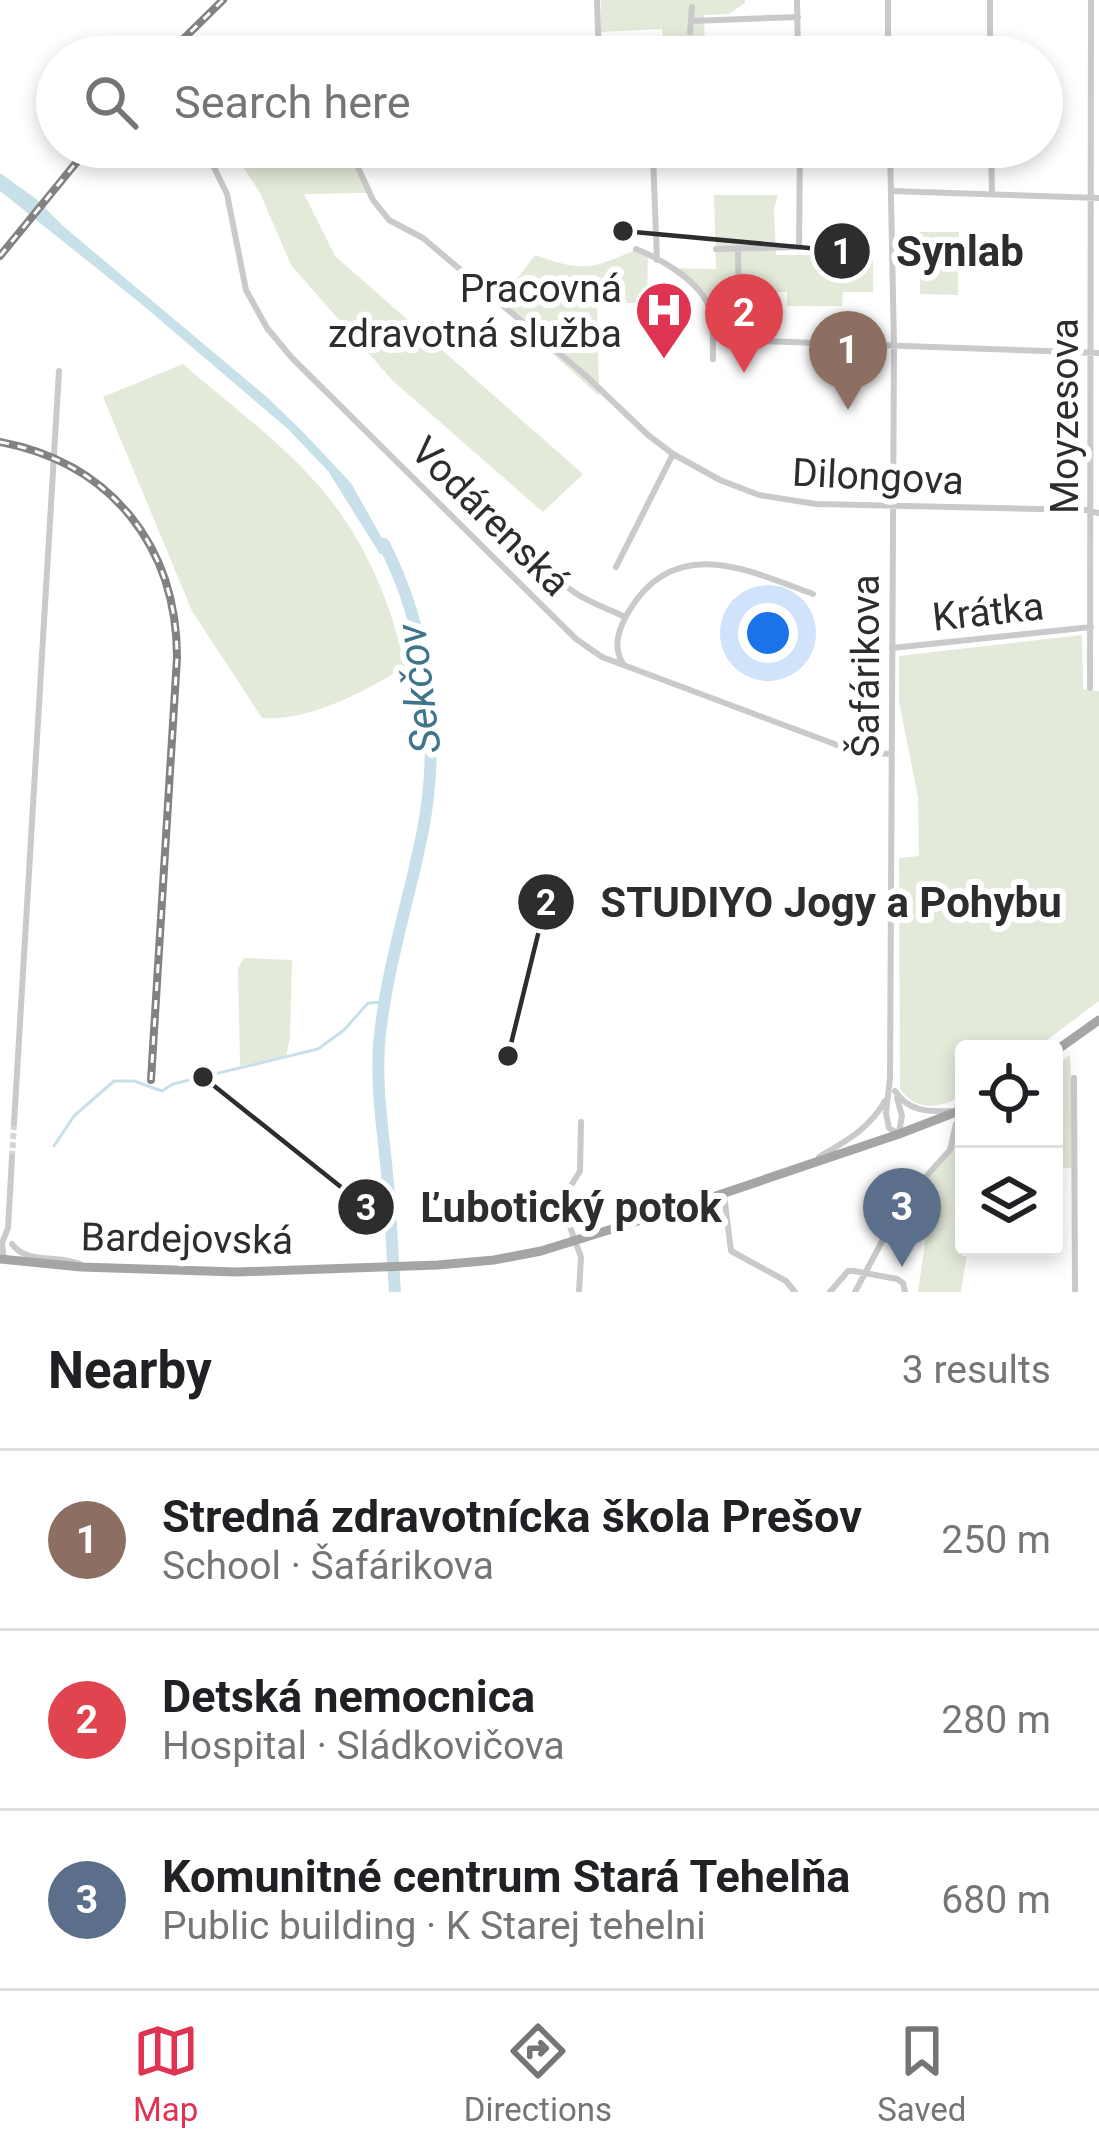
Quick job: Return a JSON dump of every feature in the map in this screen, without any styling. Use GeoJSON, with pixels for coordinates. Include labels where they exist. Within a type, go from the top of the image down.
{"type":"FeatureCollection","features":[{"type":"Feature","properties":{"kind":"main road"},"geometry":{"type":"LineString","coordinates":[[1063,1046],[1099,1020]]}},
{"type":"Feature","properties":{"kind":"main road","name":"Bardejovská"},"geometry":{"type":"LineString","coordinates":[[2,1259],[237,1272],[512,1258],[724,1193],[955,1113]]}},
{"type":"Feature","properties":{"kind":"street"},"geometry":{"type":"LineString","coordinates":[[597,0],[598,36]]}},
{"type":"Feature","properties":{"kind":"street"},"geometry":{"type":"LineString","coordinates":[[797,0],[798,36]]}},
{"type":"Feature","properties":{"kind":"street"},"geometry":{"type":"LineString","coordinates":[[888,0],[888,36]]}},
{"type":"Feature","properties":{"kind":"street"},"geometry":{"type":"LineString","coordinates":[[990,0],[990,36]]}},
{"type":"Feature","properties":{"kind":"street","name":"Moyzesova"},"geometry":{"type":"LineString","coordinates":[[1090,688],[1095,511],[1091,0]]}},
{"type":"Feature","properties":{"kind":"street"},"geometry":{"type":"LineString","coordinates":[[690,32],[692,7]]}},
{"type":"Feature","properties":{"kind":"street"},"geometry":{"type":"LineString","coordinates":[[692,21],[798,17]]}},
{"type":"Feature","properties":{"kind":"street","name":"Vodárenská"},"geometry":{"type":"LineString","coordinates":[[214,168],[227,194],[246,290],[267,328],[576,639],[602,658],[856,752],[891,754]]}},
{"type":"Feature","properties":{"kind":"street","name":"Dilongova"},"geometry":{"type":"LineString","coordinates":[[359,168],[373,200],[389,220],[423,238],[567,359],[648,435],[728,483],[772,498],[816,504],[1095,511]]}},
{"type":"Feature","properties":{"kind":"street"},"geometry":{"type":"LineString","coordinates":[[653,168],[657,260]]}},
{"type":"Feature","properties":{"kind":"street"},"geometry":{"type":"LineString","coordinates":[[716,249],[799,247],[800,168]]}},
{"type":"Feature","properties":{"kind":"street","name":"Šafárikova"},"geometry":{"type":"LineString","coordinates":[[886,1098],[890,1078],[894,506],[890,168]]}},
{"type":"Feature","properties":{"kind":"street"},"geometry":{"type":"LineString","coordinates":[[991,168],[992,194]]}},
{"type":"Feature","properties":{"kind":"street"},"geometry":{"type":"LineString","coordinates":[[891,191],[1094,197]]}},
{"type":"Feature","properties":{"kind":"street"},"geometry":{"type":"LineString","coordinates":[[738,248],[736,340],[1095,352]]}},
{"type":"Feature","properties":{"kind":"street"},"geometry":{"type":"LineString","coordinates":[[636,249],[697,287],[706,299],[716,340],[713,359]]}},
{"type":"Feature","properties":{"kind":"street"},"geometry":{"type":"LineString","coordinates":[[14,1123],[59,371]]}},
{"type":"Feature","properties":{"kind":"street"},"geometry":{"type":"LineString","coordinates":[[616,567],[673,454]]}},
{"type":"Feature","properties":{"kind":"street"},"geometry":{"type":"LineString","coordinates":[[625,666],[616,645],[625,617],[657,580],[679,568],[707,562],[733,567],[813,594]]}},
{"type":"Feature","properties":{"kind":"street"},"geometry":{"type":"LineString","coordinates":[[548,567],[579,598],[625,617]]}},
{"type":"Feature","properties":{"kind":"street"},"geometry":{"type":"LineString","coordinates":[[1091,579],[1099,571]]}},
{"type":"Feature","properties":{"kind":"street","name":"Krátka"},"geometry":{"type":"LineString","coordinates":[[892,648],[1090,627]]}},
{"type":"Feature","properties":{"kind":"street"},"geometry":{"type":"LineString","coordinates":[[886,1098],[886,1120],[899,1135],[902,1116],[890,1078]]}},
{"type":"Feature","properties":{"kind":"street"},"geometry":{"type":"LineString","coordinates":[[1074,1078],[1075,1292]]}},
{"type":"Feature","properties":{"kind":"street"},"geometry":{"type":"LineString","coordinates":[[895,1091],[912,1108],[955,1110]]}},
{"type":"Feature","properties":{"kind":"street"},"geometry":{"type":"LineString","coordinates":[[802,1167],[861,1132],[886,1098]]}},
{"type":"Feature","properties":{"kind":"street"},"geometry":{"type":"LineString","coordinates":[[579,1292],[581,1258],[561,1202],[580,1171],[580,1122]]}},
{"type":"Feature","properties":{"kind":"street"},"geometry":{"type":"LineString","coordinates":[[855,1292],[903,1202],[950,1150],[955,1128]]}},
{"type":"Feature","properties":{"kind":"street"},"geometry":{"type":"LineString","coordinates":[[12,1157],[8,1228],[12,1244],[23,1255],[71,1260],[85,1267]]}},
{"type":"Feature","properties":{"kind":"street"},"geometry":{"type":"LineString","coordinates":[[724,1193],[730,1251],[786,1281],[795,1292]]}},
{"type":"Feature","properties":{"kind":"street"},"geometry":{"type":"LineString","coordinates":[[2,1259],[8,1228]]}},
{"type":"Feature","properties":{"kind":"street"},"geometry":{"type":"LineString","coordinates":[[2,1259],[12,1244]]}},
{"type":"Feature","properties":{"kind":"street"},"geometry":{"type":"LineString","coordinates":[[830,1292],[848,1271],[897,1279],[905,1292]]}},
{"type":"Feature","properties":{"kind":"green space"},"geometry":{"type":"Polygon","coordinates":[[[601,0],[745,0],[729,14],[704,15],[704,36],[662,36],[662,29],[601,32],[601,0]]]}},
{"type":"Feature","properties":{"kind":"green space"},"geometry":{"type":"Polygon","coordinates":[[[244,168],[357,168],[368,193],[304,194],[335,256],[583,474],[543,512],[392,380],[291,265],[260,193],[244,168]]]}},
{"type":"Feature","properties":{"kind":"green space"},"geometry":{"type":"Polygon","coordinates":[[[714,195],[778,195],[776,255],[873,255],[873,292],[843,292],[842,306],[787,306],[787,292],[760,292],[758,322],[740,319],[739,340],[712,339],[702,297],[668,268],[716,269],[714,195]]]}},
{"type":"Feature","properties":{"kind":"green space"},"geometry":{"type":"Polygon","coordinates":[[[920,232],[959,232],[958,295],[920,294],[920,232]]]}},
{"type":"Feature","properties":{"kind":"green space"},"geometry":{"type":"Polygon","coordinates":[[[637,249],[648,254],[647,304],[597,301],[599,396],[498,304],[535,255],[586,266],[637,249]]]}},
{"type":"Feature","properties":{"kind":"green space"},"geometry":{"type":"Polygon","coordinates":[[[183,364],[269,437],[329,497],[374,573],[405,667],[317,710],[262,718],[192,611],[103,397],[183,364]]]}},
{"type":"Feature","properties":{"kind":"green space"},"geometry":{"type":"Polygon","coordinates":[[[1082,635],[1083,689],[1099,691],[1099,1001],[1047,1040],[955,1040],[955,1099],[939,1105],[914,1102],[900,1089],[899,858],[919,856],[918,797],[899,702],[899,656],[1082,635]]]}},
{"type":"Feature","properties":{"kind":"green space"},"geometry":{"type":"Polygon","coordinates":[[[244,958],[292,960],[290,1037],[286,1057],[240,1066],[238,968],[244,958]]]}},
{"type":"Feature","properties":{"kind":"green space"},"geometry":{"type":"Polygon","coordinates":[[[1070,1055],[1075,1169],[1063,1167],[1063,1060],[1070,1055]]]}},
{"type":"Feature","properties":{"kind":"green space"},"geometry":{"type":"Polygon","coordinates":[[[955,1140],[955,1256],[967,1256],[961,1292],[918,1292],[929,1215],[907,1201],[942,1163],[955,1140]]]}},
{"type":"Feature","properties":{"kind":"water"},"geometry":{"type":"Polygon","coordinates":[[[0,173],[35,198],[303,432],[351,483],[392,556],[380,554],[328,471],[288,429],[0,191],[0,173]]]}},
{"type":"Feature","properties":{"kind":"waterway","name":"Sekčov"},"geometry":{"type":"LineString","coordinates":[[384,544],[420,647],[431,757],[423,830],[379,1045],[395,1292]]}},
{"type":"Feature","properties":{"kind":"waterway"},"geometry":{"type":"LineString","coordinates":[[54,1146],[74,1116],[114,1081],[134,1081],[162,1091],[173,1084],[318,1049],[344,1030],[368,1003],[386,1002]]}},
{"type":"Feature","properties":{"kind":"tunnel"},"geometry":{"type":"LineString","coordinates":[[719,340],[729,340]]}},
{"type":"Feature","properties":{"kind":"tunnel"},"geometry":{"type":"LineString","coordinates":[[12,1157],[14,1123]]}},
{"type":"Feature","properties":{"kind":"railway"},"geometry":{"type":"LineString","coordinates":[[186,36],[223,0]]}},
{"type":"Feature","properties":{"kind":"railway"},"geometry":{"type":"LineString","coordinates":[[0,256],[72,168]]}},
{"type":"Feature","properties":{"kind":"railway"},"geometry":{"type":"LineString","coordinates":[[0,442],[39,453],[105,490],[150,546],[174,617],[177,658],[151,1080]]}},
{"type":"Feature","properties":{"kind":"place","name":"Synlab"},"geometry":{"type":"Point","coordinates":[623,231]}},
{"type":"Feature","properties":{"kind":"place","name":"Pracovná zdravotná služba"},"geometry":{"type":"Point","coordinates":[664,361]}},
{"type":"Feature","properties":{"kind":"place","name":"Detská nemocnica"},"geometry":{"type":"Point","coordinates":[744,373]}},
{"type":"Feature","properties":{"kind":"place","name":"Stredná zdravotnícka škola Prešov"},"geometry":{"type":"Point","coordinates":[848,410]}},
{"type":"Feature","properties":{"kind":"place","name":"STUDIYO Jogy a Pohybu"},"geometry":{"type":"Point","coordinates":[508,1056]}},
{"type":"Feature","properties":{"kind":"place","name":"Ľubotický potok"},"geometry":{"type":"Point","coordinates":[203,1077]}},
{"type":"Feature","properties":{"kind":"place","name":"Komunitné centrum Stará Tehelňa"},"geometry":{"type":"Point","coordinates":[902,1267]}}]}
